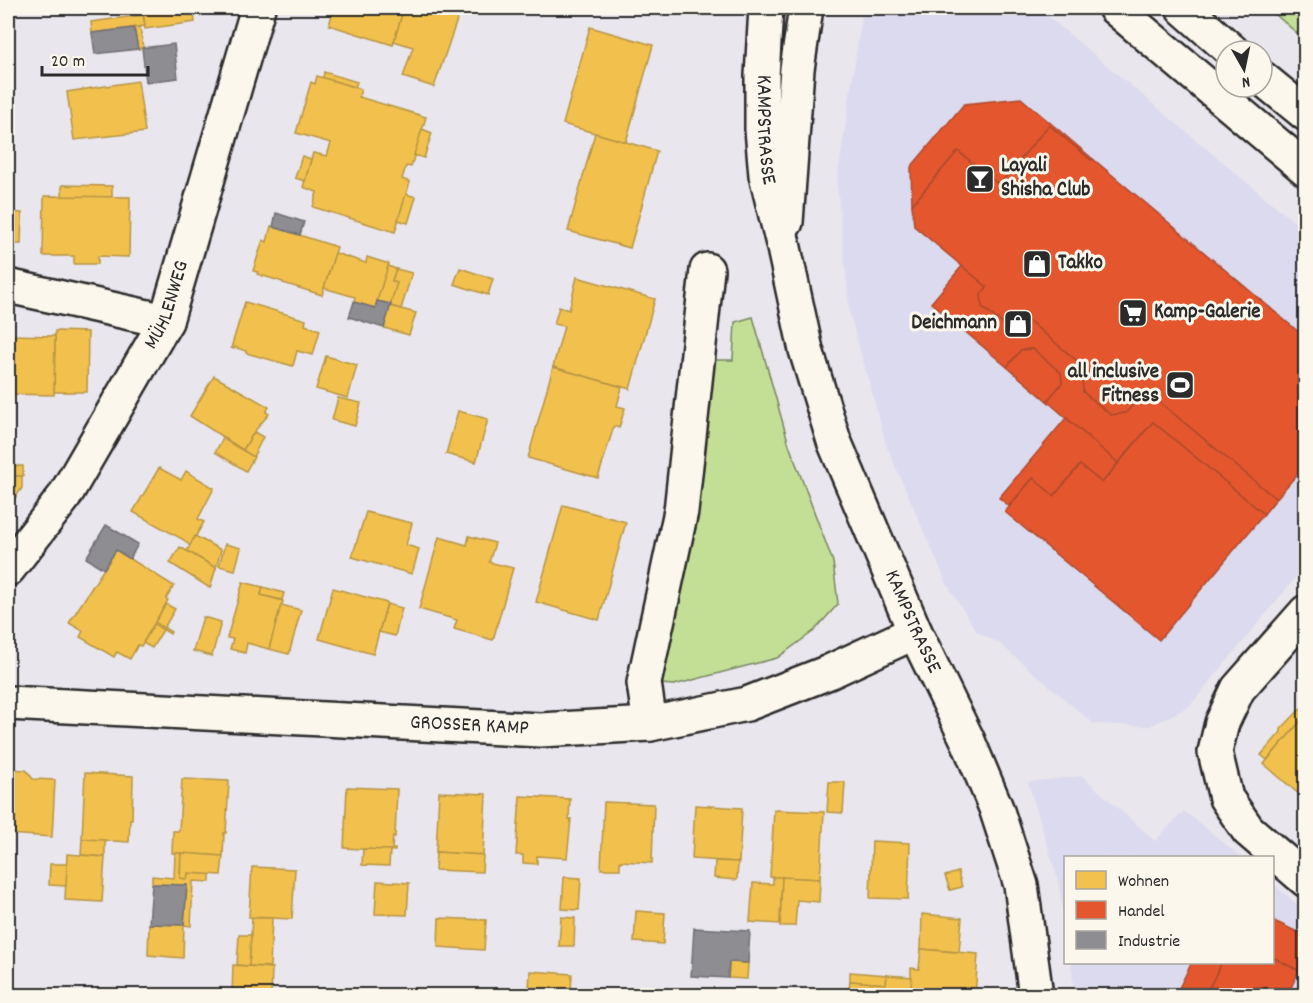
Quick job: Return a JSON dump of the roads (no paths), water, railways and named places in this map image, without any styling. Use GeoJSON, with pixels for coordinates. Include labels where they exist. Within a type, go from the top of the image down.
{"type":"FeatureCollection","features":[{"type":"Feature","properties":{"kind":"street","name":"MÜHLENWEG"},"geometry":{"type":"LineString","coordinates":[[8,569],[64,497],[166,321],[258,8]]}},
{"type":"Feature","properties":{"kind":"street","name":"KAMPSTRASSE"},"geometry":{"type":"LineString","coordinates":[[766,8],[762,129],[766,175],[806,350],[834,441],[915,632],[968,741],[996,808],[1021,885],[1036,996]]}},
{"type":"Feature","properties":{"kind":"street","name":"KAMPSTRASSE"},"geometry":{"type":"LineString","coordinates":[[784,248],[795,92],[806,8]]}},
{"type":"Feature","properties":{"kind":"street"},"geometry":{"type":"LineString","coordinates":[[1115,8],[1305,169]]}},
{"type":"Feature","properties":{"kind":"street"},"geometry":{"type":"LineString","coordinates":[[1184,8],[1219,39]]}},
{"type":"Feature","properties":{"kind":"street"},"geometry":{"type":"LineString","coordinates":[[1274,88],[1305,114]]}},
{"type":"Feature","properties":{"kind":"street"},"geometry":{"type":"LineString","coordinates":[[650,724],[644,683],[681,511],[707,270]]}},
{"type":"Feature","properties":{"kind":"street"},"geometry":{"type":"LineString","coordinates":[[8,286],[166,321]]}},
{"type":"Feature","properties":{"kind":"street"},"geometry":{"type":"LineString","coordinates":[[1305,612],[1238,689],[1222,723],[1215,752],[1226,798],[1248,830],[1305,880]]}},
{"type":"Feature","properties":{"kind":"street","name":"GROSSER KAMP"},"geometry":{"type":"LineString","coordinates":[[8,703],[540,730],[650,724],[747,704],[829,672],[915,632]]}},
{"type":"Feature","properties":{"kind":"place","name":"Layali Shisha Club"},"geometry":{"type":"Point","coordinates":[980,179]}},
{"type":"Feature","properties":{"kind":"place","name":"Takko"},"geometry":{"type":"Point","coordinates":[1037,264]}},
{"type":"Feature","properties":{"kind":"place","name":"Kamp-Galerie"},"geometry":{"type":"Point","coordinates":[1133,313]}},
{"type":"Feature","properties":{"kind":"place","name":"Deichmann"},"geometry":{"type":"Point","coordinates":[1018,324]}},
{"type":"Feature","properties":{"kind":"place","name":"all inclusive Fitness"},"geometry":{"type":"Point","coordinates":[1180,385]}}]}
